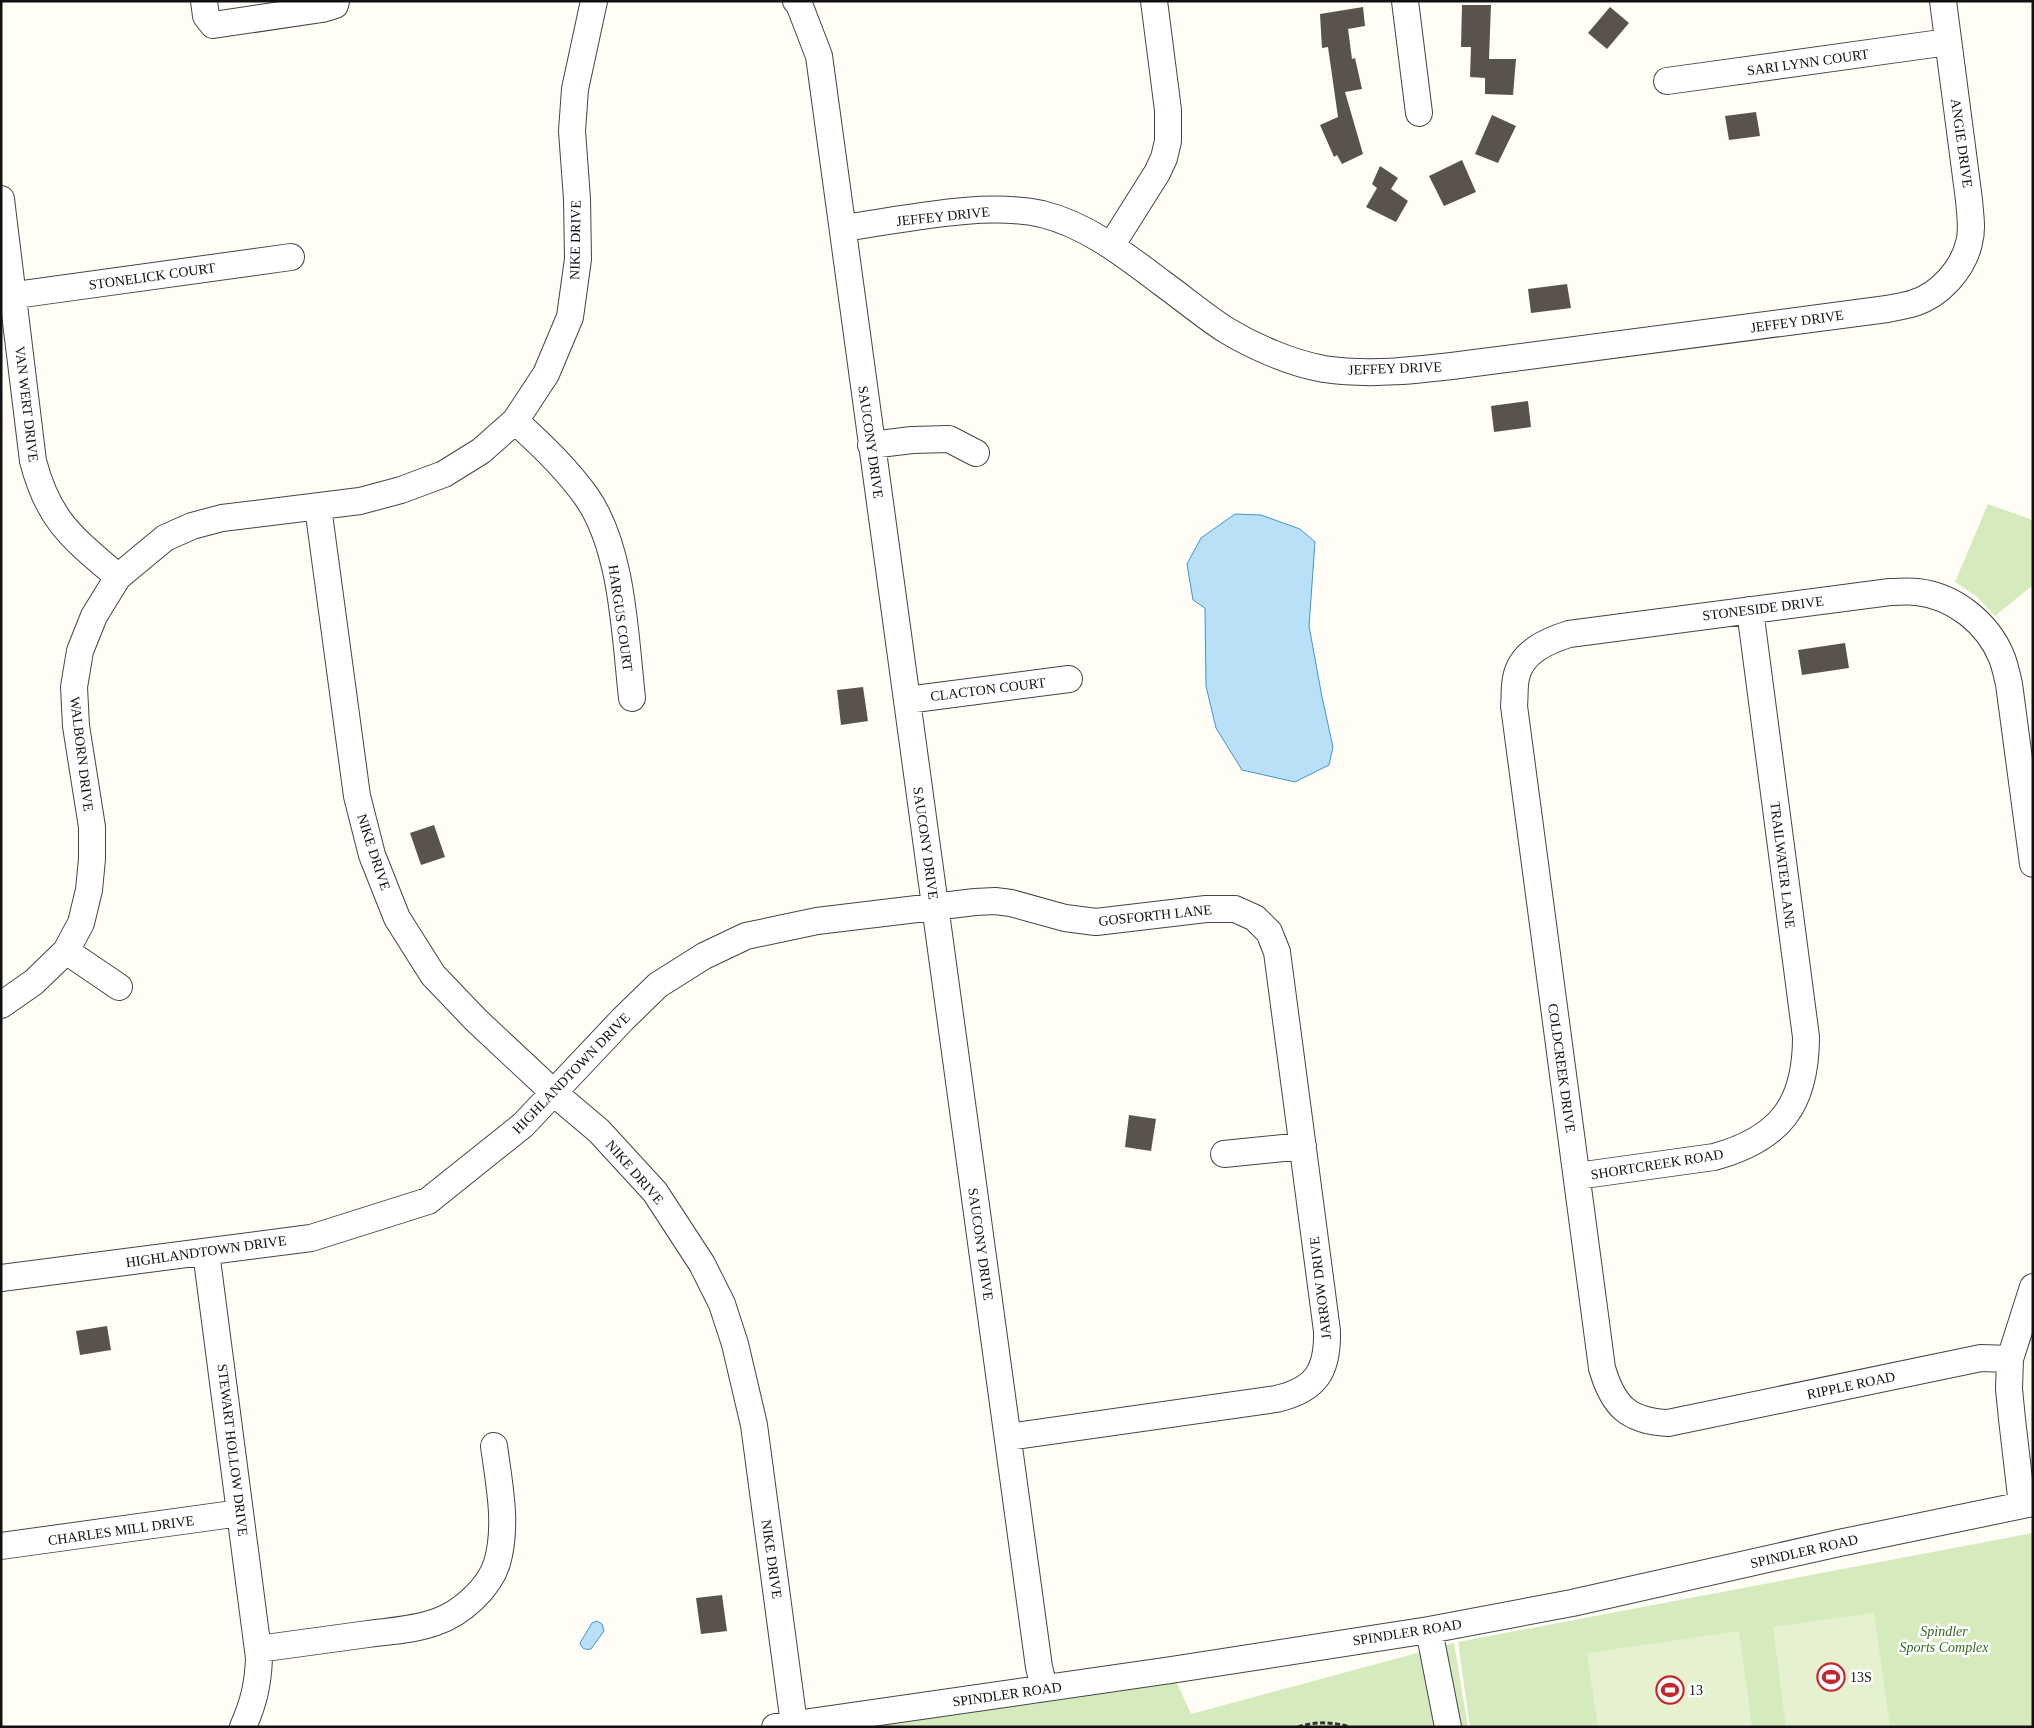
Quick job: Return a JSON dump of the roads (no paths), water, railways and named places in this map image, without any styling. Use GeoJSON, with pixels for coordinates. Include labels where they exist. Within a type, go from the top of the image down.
{"type":"FeatureCollection","features":[{"type":"Feature","properties":{"kind":"street"},"geometry":{"type":"LineString","coordinates":[[204,1],[206,16],[213,24],[322,9],[335,6],[336,1]]}},
{"type":"Feature","properties":{"kind":"street","name":"NIKE DRIVE"},"geometry":{"type":"LineString","coordinates":[[594,1],[574,89],[572,131],[577,199],[578,259],[570,317],[546,374],[516,421],[481,451],[444,474],[402,490],[360,501],[318,507],[357,796],[372,855],[397,918],[433,975],[476,1020],[554,1093],[599,1131],[655,1192],[702,1264],[722,1304],[735,1344],[754,1424],[784,1725]]}},
{"type":"Feature","properties":{"kind":"street","name":"SAUCONY DRIVE"},"geometry":{"type":"LineString","coordinates":[[796,1],[799,4],[819,56],[1039,1668],[1044,1688]]}},
{"type":"Feature","properties":{"kind":"street"},"geometry":{"type":"LineString","coordinates":[[1111,246],[1157,174],[1164,158],[1168,141],[1168,110],[1154,1]]}},
{"type":"Feature","properties":{"kind":"street"},"geometry":{"type":"LineString","coordinates":[[1405,1],[1419,113]]}},
{"type":"Feature","properties":{"kind":"street","name":"ANGIE DRIVE"},"geometry":{"type":"LineString","coordinates":[[1943,1],[1971,221],[1970,242],[1962,263],[1949,280]]}},
{"type":"Feature","properties":{"kind":"street","name":"SARI LYNN COURT"},"geometry":{"type":"LineString","coordinates":[[1667,81],[1948,42]]}},
{"type":"Feature","properties":{"kind":"street","name":"VAN WERT DRIVE"},"geometry":{"type":"LineString","coordinates":[[1,199],[7,296],[33,461],[39,484],[47,504],[59,523],[118,577]]}},
{"type":"Feature","properties":{"kind":"street","name":"JEFFEY DRIVE"},"geometry":{"type":"LineString","coordinates":[[843,228],[963,211],[1006,210],[1042,214],[1074,225],[1111,246],[1226,330],[1248,342],[1283,357],[1323,368],[1368,372],[1416,370],[1467,364],[1887,309],[1914,303],[1933,294],[1949,280]]}},
{"type":"Feature","properties":{"kind":"street","name":"STONELICK COURT"},"geometry":{"type":"LineString","coordinates":[[7,296],[291,257]]}},
{"type":"Feature","properties":{"kind":"street","name":"HARGUS COURT"},"geometry":{"type":"LineString","coordinates":[[516,421],[551,453],[587,497],[604,531],[616,571],[632,698]]}},
{"type":"Feature","properties":{"kind":"street"},"geometry":{"type":"LineString","coordinates":[[871,445],[912,440],[949,439],[976,453]]}},
{"type":"Feature","properties":{"kind":"street","name":"WALBORN DRIVE"},"geometry":{"type":"LineString","coordinates":[[1,1004],[34,982],[66,951],[81,923],[89,890],[92,859],[92,827],[76,726],[74,687],[80,651],[90,624],[118,577],[165,538],[192,526],[222,518],[318,507]]}},
{"type":"Feature","properties":{"kind":"street","name":"STONESIDE DRIVE"},"geometry":{"type":"LineString","coordinates":[[1530,653],[1549,640],[1569,634],[1890,592],[1918,592],[1944,600],[1968,612],[1988,633],[2002,657],[2009,684],[2033,864]]}},
{"type":"Feature","properties":{"kind":"street","name":"TRAILWATER LANE"},"geometry":{"type":"LineString","coordinates":[[1750,610],[1806,1037],[1803,1079],[1795,1099],[1785,1116]]}},
{"type":"Feature","properties":{"kind":"street","name":"COLDCREEK DRIVE"},"geometry":{"type":"LineString","coordinates":[[1530,653],[1521,665],[1516,678],[1514,706],[1602,1368],[1607,1386],[1617,1404],[1629,1414],[1650,1422],[1668,1423],[1692,1419]]}},
{"type":"Feature","properties":{"kind":"street","name":"CLACTON COURT"},"geometry":{"type":"LineString","coordinates":[[907,700],[1069,679]]}},
{"type":"Feature","properties":{"kind":"street","name":"GOSFORTH LANE"},"geometry":{"type":"LineString","coordinates":[[935,907],[995,901],[1011,902],[1065,918],[1096,922],[1220,908],[1235,909],[1255,918]]}},
{"type":"Feature","properties":{"kind":"street","name":"HIGHLANDTOWN DRIVE"},"geometry":{"type":"LineString","coordinates":[[1,1278],[311,1238],[428,1201],[523,1125],[623,1019],[658,985],[704,956],[746,936],[796,924],[935,907]]}},
{"type":"Feature","properties":{"kind":"street","name":"JARROW DRIVE"},"geometry":{"type":"LineString","coordinates":[[1008,1437],[1276,1399],[1293,1395],[1315,1380],[1327,1353],[1327,1331],[1303,1146],[1277,952],[1269,932],[1255,918]]}},
{"type":"Feature","properties":{"kind":"street"},"geometry":{"type":"LineString","coordinates":[[66,951],[119,987]]}},
{"type":"Feature","properties":{"kind":"street","name":"SHORTCREEK ROAD"},"geometry":{"type":"LineString","coordinates":[[1577,1176],[1699,1159],[1734,1151],[1753,1143],[1770,1131],[1785,1116]]}},
{"type":"Feature","properties":{"kind":"street"},"geometry":{"type":"LineString","coordinates":[[1224,1154],[1303,1146]]}},
{"type":"Feature","properties":{"kind":"street","name":"STEWART HOLLOW DRIVE"},"geometry":{"type":"LineString","coordinates":[[206,1252],[258,1649],[258,1682],[252,1706],[243,1727]]}},
{"type":"Feature","properties":{"kind":"street"},"geometry":{"type":"LineString","coordinates":[[2028,1504],[2012,1419],[2009,1388],[2010,1360],[2033,1287]]}},
{"type":"Feature","properties":{"kind":"street","name":"RIPPLE ROAD"},"geometry":{"type":"LineString","coordinates":[[1692,1419],[1981,1358],[2010,1360]]}},
{"type":"Feature","properties":{"kind":"street"},"geometry":{"type":"LineString","coordinates":[[258,1649],[410,1628],[436,1622],[462,1609],[482,1590],[497,1565],[502,1536],[502,1509],[494,1446]]}},
{"type":"Feature","properties":{"kind":"street","name":"SPINDLER ROAD"},"geometry":{"type":"LineString","coordinates":[[784,1725],[1429,1630],[1572,1603],[1840,1543],[2028,1504]]}},
{"type":"Feature","properties":{"kind":"street","name":"CHARLES MILL DRIVE"},"geometry":{"type":"LineString","coordinates":[[1,1546],[240,1514]]}},
{"type":"Feature","properties":{"kind":"street"},"geometry":{"type":"LineString","coordinates":[[1429,1630],[1448,1727]]}},
{"type":"Feature","properties":{"kind":"water"},"geometry":{"type":"Polygon","coordinates":[[[1235,514],[1261,515],[1300,529],[1315,542],[1309,626],[1333,747],[1329,765],[1295,782],[1242,770],[1216,728],[1206,686],[1205,608],[1193,600],[1187,564],[1201,538],[1235,514]]]}},
{"type":"Feature","properties":{"kind":"water"},"geometry":{"type":"Polygon","coordinates":[[[597,1621],[602,1624],[604,1631],[591,1649],[584,1649],[580,1643],[592,1623],[597,1621]]]}},
{"type":"Feature","properties":{"kind":"place","name":"13S"},"geometry":{"type":"Point","coordinates":[1831,1677]}},
{"type":"Feature","properties":{"kind":"place","name":"13"},"geometry":{"type":"Point","coordinates":[1670,1690]}},
{"type":"Feature","properties":{"kind":"park label","name":"Spindler Sports Complex"},"geometry":{"type":"Point","coordinates":[1944,1639]}}]}
